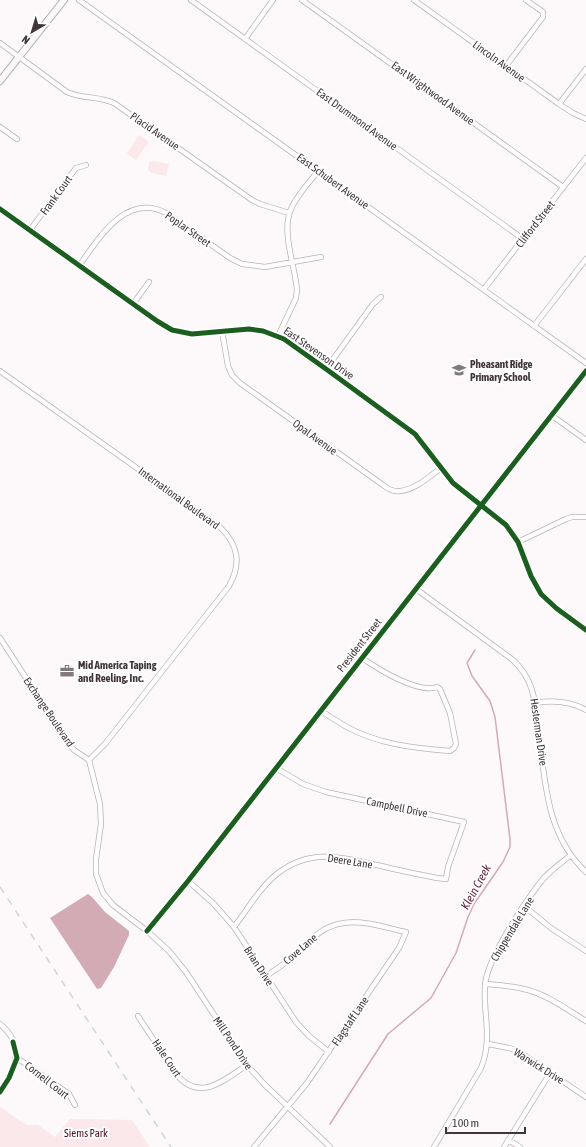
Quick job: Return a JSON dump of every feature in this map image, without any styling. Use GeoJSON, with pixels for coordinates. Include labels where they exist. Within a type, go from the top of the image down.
{"type":"FeatureCollection","features":[{"type":"Feature","properties":{"kind":"main road"},"geometry":{"type":"LineString","coordinates":[[0,81],[64,0]]}},
{"type":"Feature","properties":{"kind":"street","name":"East Schubert Avenue"},"geometry":{"type":"LineString","coordinates":[[79,0],[586,363]]}},
{"type":"Feature","properties":{"kind":"street","name":"East Drummond Avenue"},"geometry":{"type":"LineString","coordinates":[[191,0],[523,239]]}},
{"type":"Feature","properties":{"kind":"street"},"geometry":{"type":"LineString","coordinates":[[245,39],[273,0]]}},
{"type":"Feature","properties":{"kind":"street","name":"East Wrightwood Avenue"},"geometry":{"type":"LineString","coordinates":[[302,0],[563,187]]}},
{"type":"Feature","properties":{"kind":"street","name":"Lincoln Avenue"},"geometry":{"type":"LineString","coordinates":[[414,0],[559,104],[586,119]]}},
{"type":"Feature","properties":{"kind":"street"},"geometry":{"type":"LineString","coordinates":[[506,66],[542,19],[544,14],[541,10],[526,0]]}},
{"type":"Feature","properties":{"kind":"street","name":"Placid Avenue"},"geometry":{"type":"LineString","coordinates":[[0,43],[67,92],[73,95],[114,102],[252,200],[289,213]]}},
{"type":"Feature","properties":{"kind":"street"},"geometry":{"type":"LineString","coordinates":[[559,104],[586,69]]}},
{"type":"Feature","properties":{"kind":"street"},"geometry":{"type":"LineString","coordinates":[[0,127],[17,139]]}},
{"type":"Feature","properties":{"kind":"street","name":"Clifford Street"},"geometry":{"type":"LineString","coordinates":[[484,289],[586,158]]}},
{"type":"Feature","properties":{"kind":"street","name":"Frank Court"},"geometry":{"type":"LineString","coordinates":[[30,230],[76,168],[86,165]]}},
{"type":"Feature","properties":{"kind":"street"},"geometry":{"type":"LineString","coordinates":[[278,336],[296,298],[298,290],[288,234],[289,213],[295,202],[318,171]]}},
{"type":"Feature","properties":{"kind":"street","name":"Poplar Street"},"geometry":{"type":"LineString","coordinates":[[79,266],[107,228],[124,215],[137,209],[144,208],[156,209],[166,213],[230,258],[242,264],[265,267],[321,257]]}},
{"type":"Feature","properties":{"kind":"street","name":"East Stevenson Drive"},"geometry":{"type":"LineString","coordinates":[[0,209],[157,321],[172,330],[192,334],[249,329],[263,331],[278,336],[326,369],[415,434],[453,483],[506,525],[518,542],[531,576],[541,594],[556,608],[586,630]]}},
{"type":"Feature","properties":{"kind":"street"},"geometry":{"type":"LineString","coordinates":[[534,326],[586,259]]}},
{"type":"Feature","properties":{"kind":"street"},"geometry":{"type":"LineString","coordinates":[[133,304],[149,282]]}},
{"type":"Feature","properties":{"kind":"street"},"geometry":{"type":"LineString","coordinates":[[326,369],[373,304],[381,297]]}},
{"type":"Feature","properties":{"kind":"street","name":"Opal Avenue"},"geometry":{"type":"LineString","coordinates":[[222,331],[228,366],[232,375],[240,383],[383,486],[400,492],[409,489],[441,468]]}},
{"type":"Feature","properties":{"kind":"street","name":"International Boulevard"},"geometry":{"type":"LineString","coordinates":[[0,371],[220,527],[228,535],[234,545],[237,559],[236,571],[229,586],[105,744],[89,760]]}},
{"type":"Feature","properties":{"kind":"street","name":"President Street"},"geometry":{"type":"LineString","coordinates":[[147,931],[188,881],[586,371]]}},
{"type":"Feature","properties":{"kind":"street"},"geometry":{"type":"LineString","coordinates":[[551,415],[586,440]]}},
{"type":"Feature","properties":{"kind":"street"},"geometry":{"type":"LineString","coordinates":[[518,542],[566,519],[578,516],[586,517]]}},
{"type":"Feature","properties":{"kind":"street","name":"Hesterman Drive"},"geometry":{"type":"LineString","coordinates":[[416,589],[513,660],[529,680],[536,703],[548,806],[555,826],[571,855],[586,872]]}},
{"type":"Feature","properties":{"kind":"street","name":"Exchange Boulevard"},"geometry":{"type":"LineString","coordinates":[[0,638],[69,744],[74,750],[89,760]]}},
{"type":"Feature","properties":{"kind":"street"},"geometry":{"type":"LineString","coordinates":[[321,711],[360,734],[391,744],[418,749],[450,751],[454,748],[456,744],[450,713],[440,689],[437,687],[428,689],[399,680],[362,658]]}},
{"type":"Feature","properties":{"kind":"street"},"geometry":{"type":"LineString","coordinates":[[536,703],[559,701],[572,704],[586,710]]}},
{"type":"Feature","properties":{"kind":"street"},"geometry":{"type":"LineString","coordinates":[[89,760],[100,804],[101,824],[96,859],[96,874],[100,886],[108,900],[113,905],[147,931]]}},
{"type":"Feature","properties":{"kind":"street","name":"Campbell Drive"},"geometry":{"type":"LineString","coordinates":[[276,768],[303,784],[326,792],[464,822],[448,867],[446,879]]}},
{"type":"Feature","properties":{"kind":"street","name":"Chippendale Lane"},"geometry":{"type":"LineString","coordinates":[[434,1147],[481,1068],[485,1058],[488,1044],[485,984],[487,971],[491,961],[524,906],[544,878],[571,855]]}},
{"type":"Feature","properties":{"kind":"street","name":"Deere Lane"},"geometry":{"type":"LineString","coordinates":[[234,927],[266,885],[291,865],[304,859],[318,856],[336,856],[446,879]]}},
{"type":"Feature","properties":{"kind":"street","name":"Brian Drive"},"geometry":{"type":"LineString","coordinates":[[188,881],[214,904],[234,927],[296,1022],[309,1036],[329,1052]]}},
{"type":"Feature","properties":{"kind":"street"},"geometry":{"type":"LineString","coordinates":[[524,906],[551,928],[586,951]]}},
{"type":"Feature","properties":{"kind":"street","name":"Cove Lane"},"geometry":{"type":"LineString","coordinates":[[266,976],[287,962],[311,938],[328,928],[344,923],[358,923],[406,932]]}},
{"type":"Feature","properties":{"kind":"street","name":"Mill Pond Drive"},"geometry":{"type":"LineString","coordinates":[[147,931],[169,951],[182,966],[247,1066],[330,1147]]}},
{"type":"Feature","properties":{"kind":"street","name":"Flagstaff Lane"},"geometry":{"type":"LineString","coordinates":[[254,1147],[307,1083],[329,1052],[399,948],[406,932]]}},
{"type":"Feature","properties":{"kind":"street"},"geometry":{"type":"LineString","coordinates":[[485,984],[514,986],[538,993],[549,998],[586,1021]]}},
{"type":"Feature","properties":{"kind":"street","name":"Hale Court"},"geometry":{"type":"LineString","coordinates":[[138,1016],[176,1074],[180,1079],[189,1085],[202,1088],[212,1087],[247,1066]]}},
{"type":"Feature","properties":{"kind":"street"},"geometry":{"type":"LineString","coordinates":[[0,1024],[9,1033],[17,1058],[9,1078],[0,1092]]}},
{"type":"Feature","properties":{"kind":"street","name":"Warwick Drive"},"geometry":{"type":"LineString","coordinates":[[488,1044],[504,1046],[518,1051],[586,1097]]}},
{"type":"Feature","properties":{"kind":"street","name":"Cornell Court"},"geometry":{"type":"LineString","coordinates":[[17,1058],[69,1094],[76,1105]]}},
{"type":"Feature","properties":{"kind":"street"},"geometry":{"type":"LineString","coordinates":[[504,1147],[550,1073]]}},
{"type":"Feature","properties":{"kind":"street"},"geometry":{"type":"LineString","coordinates":[[508,1140],[520,1147]]}},
{"type":"Feature","properties":{"kind":"green space"},"geometry":{"type":"Polygon","coordinates":[[[139,135],[149,142],[136,160],[127,153],[139,135]]]}},
{"type":"Feature","properties":{"kind":"green space"},"geometry":{"type":"Polygon","coordinates":[[[154,161],[169,164],[166,176],[152,173],[148,170],[149,162],[154,161]]]}},
{"type":"Feature","properties":{"kind":"green space","name":"Siems Park"},"geometry":{"type":"Polygon","coordinates":[[[0,1107],[26,1125],[38,1125],[55,1137],[70,1119],[132,1120],[150,1147],[0,1147],[0,1107]]]}},
{"type":"Feature","properties":{"kind":"shaded area"},"geometry":{"type":"Polygon","coordinates":[[[88,894],[105,912],[129,931],[129,935],[114,967],[101,988],[97,989],[50,918],[88,894]]]}},
{"type":"Feature","properties":{"kind":"waterway","name":"Klein Creek"},"geometry":{"type":"LineString","coordinates":[[330,1124],[388,1034],[431,998],[456,953],[474,904],[503,862],[510,847],[495,717],[490,701],[472,676],[467,663],[475,650]]}},
{"type":"Feature","properties":{"kind":"railway"},"geometry":{"type":"LineString","coordinates":[[0,887],[171,1147]]}},
{"type":"Feature","properties":{"kind":"cycle path"},"geometry":{"type":"LineString","coordinates":[[0,209],[157,321],[172,330],[192,334],[249,329],[263,331],[284,339],[326,369],[415,434],[453,483],[506,525],[518,542],[531,576],[541,594],[556,608],[586,630]]}},
{"type":"Feature","properties":{"kind":"cycle path"},"geometry":{"type":"LineString","coordinates":[[147,931],[188,881],[586,371]]}},
{"type":"Feature","properties":{"kind":"cycle path"},"geometry":{"type":"LineString","coordinates":[[0,1092],[9,1078],[17,1058],[13,1042]]}},
{"type":"Feature","properties":{"kind":"place","name":"Pheasant Ridge Primary School"},"geometry":{"type":"Point","coordinates":[459,370]}},
{"type":"Feature","properties":{"kind":"place","name":"Mid America Taping and Reeling, Inc."},"geometry":{"type":"Point","coordinates":[67,671]}}]}
